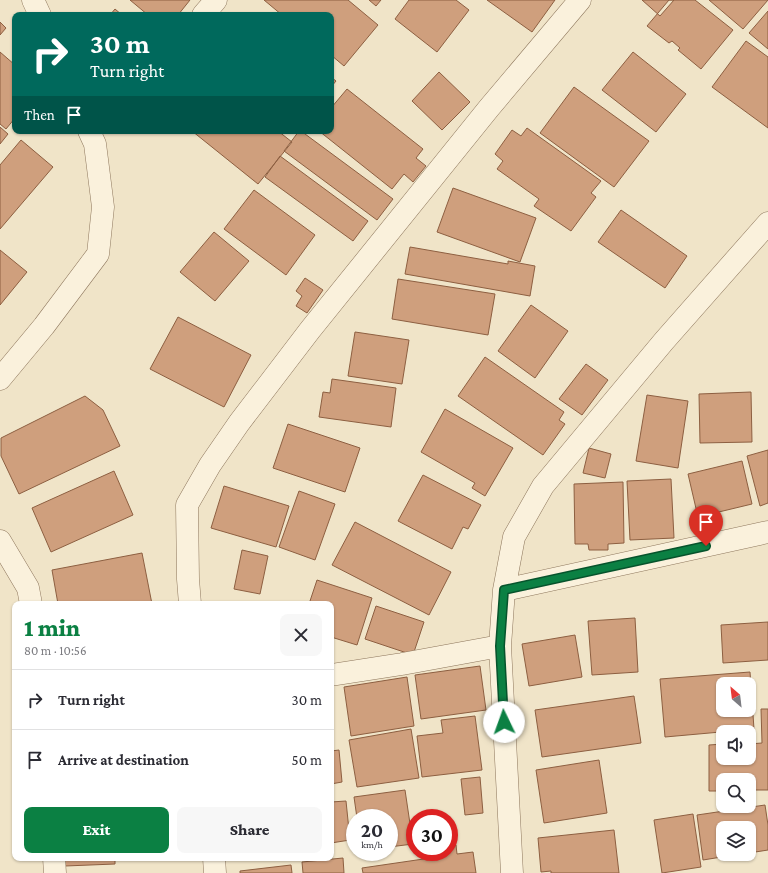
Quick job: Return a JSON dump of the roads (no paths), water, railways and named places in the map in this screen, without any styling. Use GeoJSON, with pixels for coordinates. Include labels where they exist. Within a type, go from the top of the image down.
{"type":"FeatureCollection","features":[{"type":"Feature","properties":{"kind":"street"},"geometry":{"type":"LineString","coordinates":[[33,0],[39,12]]}},
{"type":"Feature","properties":{"kind":"street"},"geometry":{"type":"LineString","coordinates":[[206,12],[216,0]]}},
{"type":"Feature","properties":{"kind":"street"},"geometry":{"type":"LineString","coordinates":[[190,601],[187,505],[210,465],[239,423],[310,330],[489,108],[580,0]]}},
{"type":"Feature","properties":{"kind":"street"},"geometry":{"type":"LineString","coordinates":[[0,379],[44,326],[98,254],[103,207],[97,135]]}},
{"type":"Feature","properties":{"kind":"street"},"geometry":{"type":"LineString","coordinates":[[512,873],[500,646],[504,590],[514,537],[543,486],[664,341],[768,223]]}},
{"type":"Feature","properties":{"kind":"street"},"geometry":{"type":"LineString","coordinates":[[504,590],[768,532]]}},
{"type":"Feature","properties":{"kind":"street"},"geometry":{"type":"LineString","coordinates":[[0,541],[28,588],[30,601]]}},
{"type":"Feature","properties":{"kind":"street"},"geometry":{"type":"LineString","coordinates":[[334,675],[500,646]]}},
{"type":"Feature","properties":{"kind":"street"},"geometry":{"type":"LineString","coordinates":[[54,861],[55,873]]}},
{"type":"Feature","properties":{"kind":"street"},"geometry":{"type":"LineString","coordinates":[[214,861],[215,873]]}}]}
